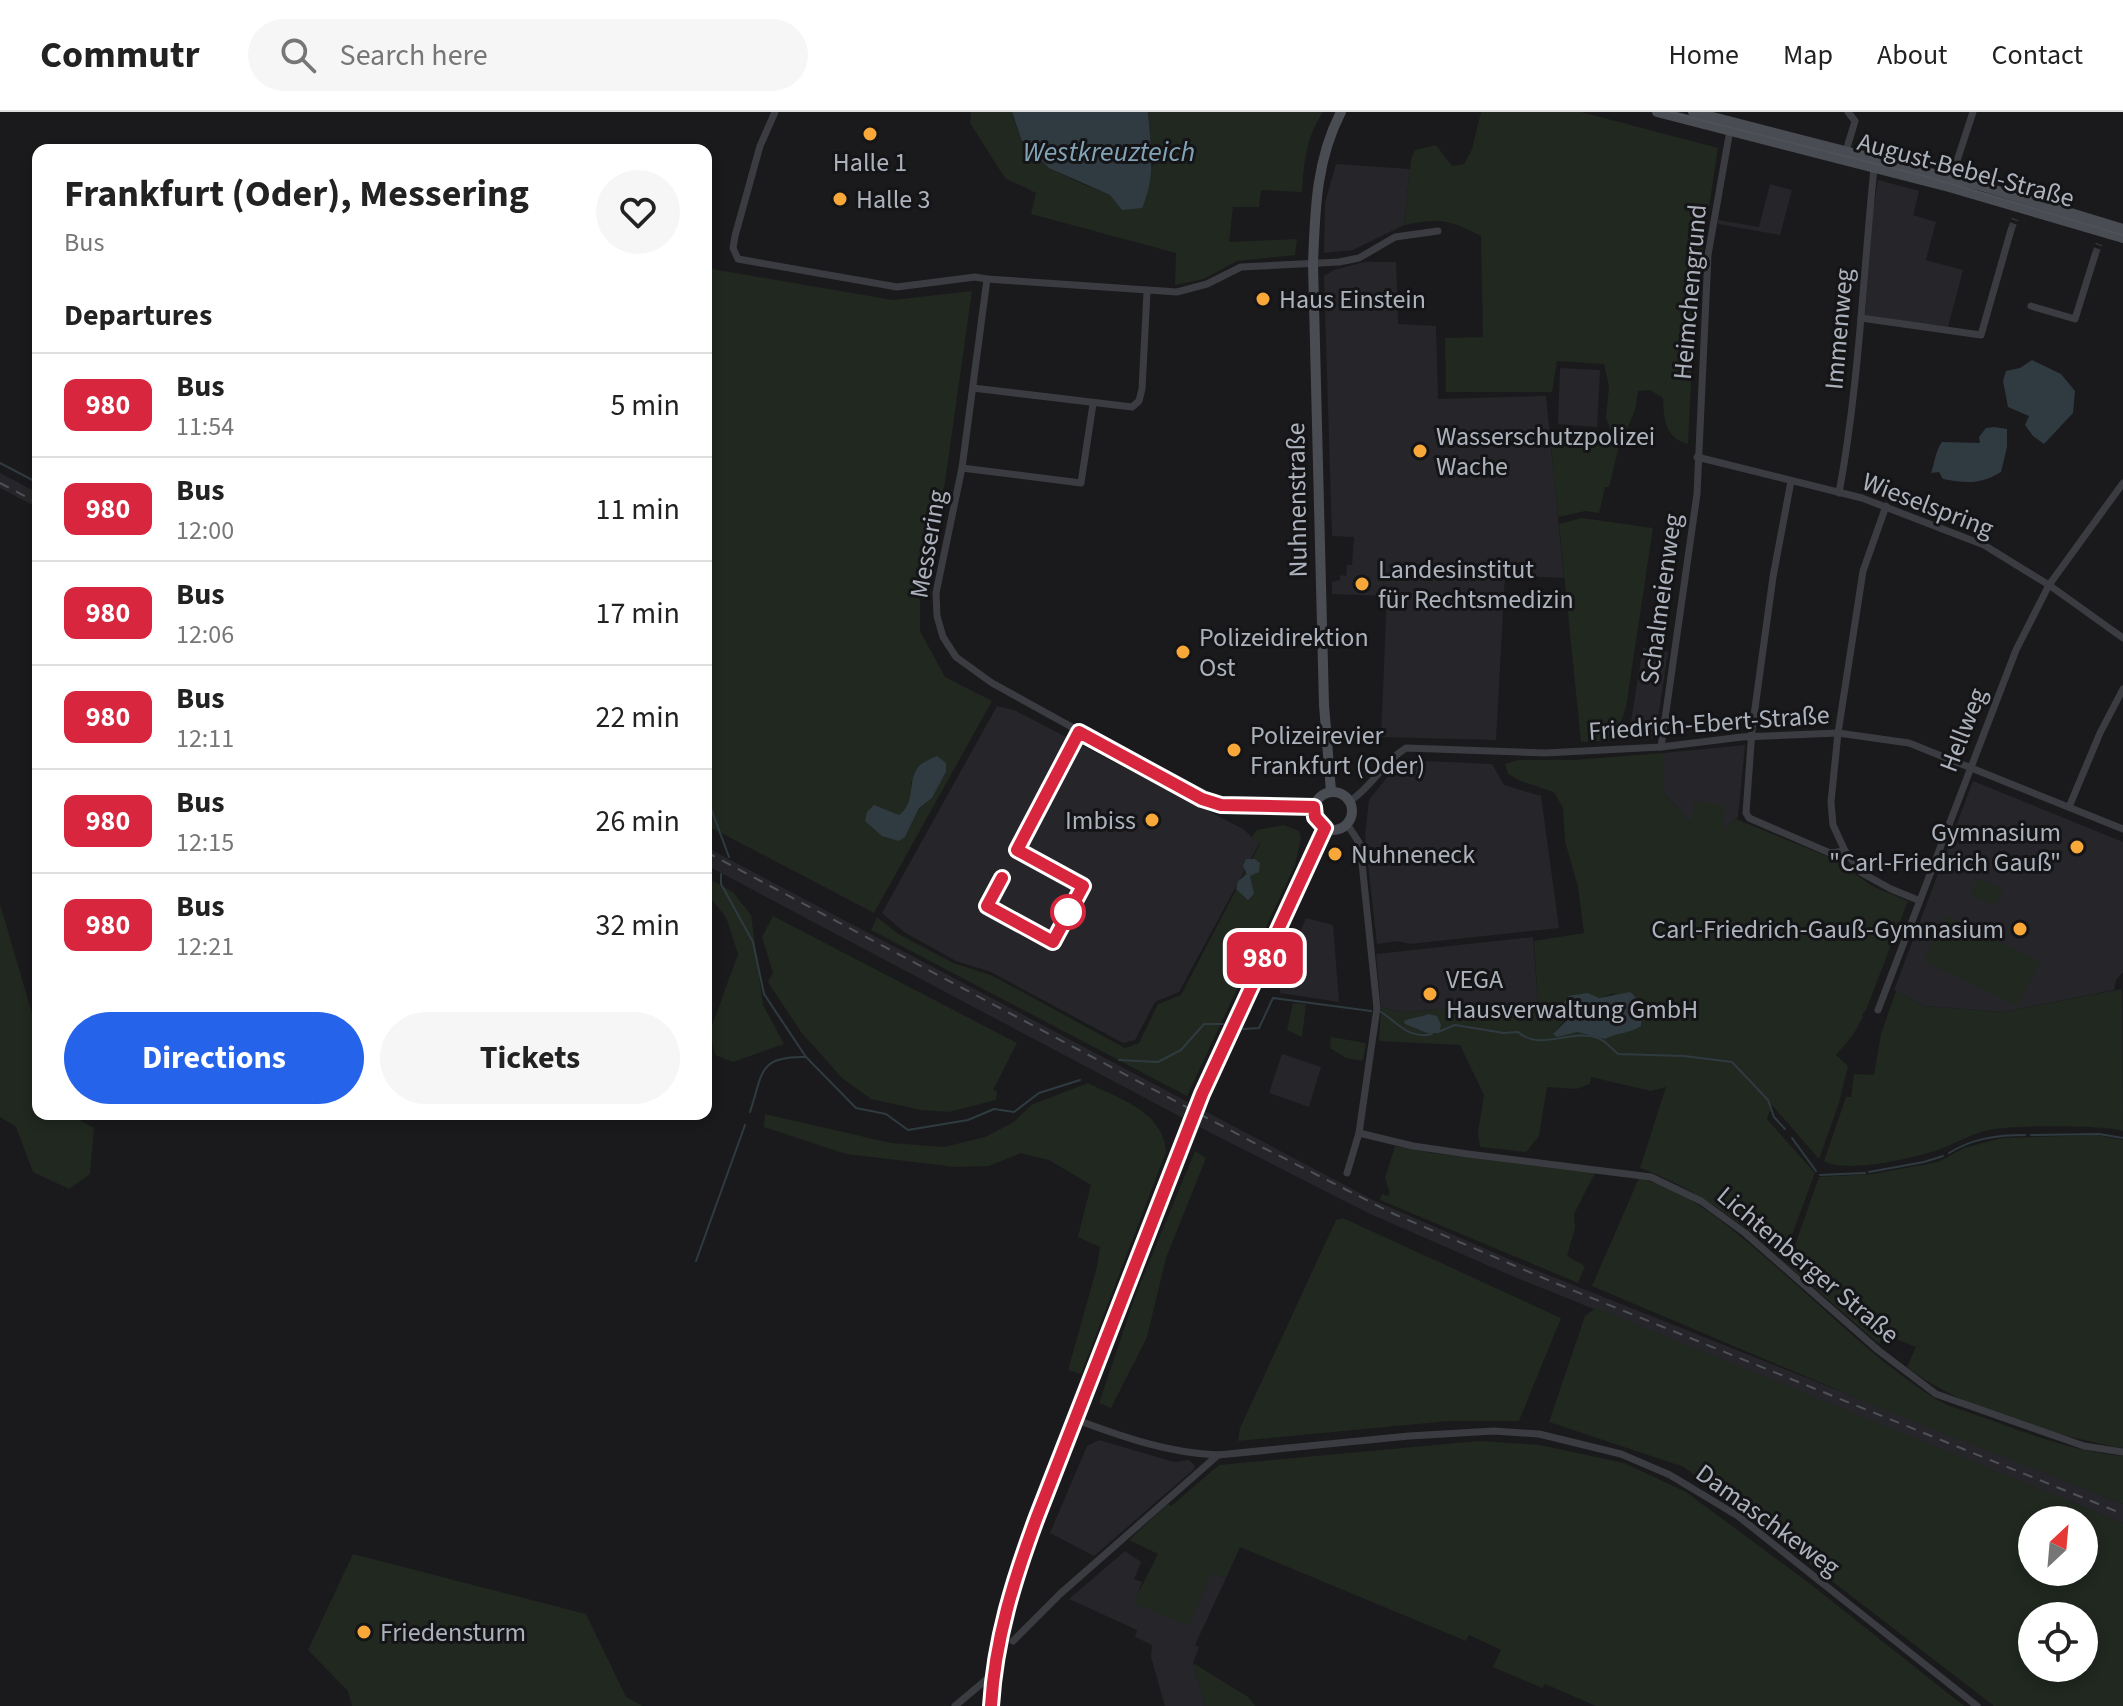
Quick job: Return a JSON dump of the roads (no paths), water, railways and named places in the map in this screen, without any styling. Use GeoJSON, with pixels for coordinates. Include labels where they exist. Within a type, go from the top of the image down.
{"type":"FeatureCollection","features":[{"type":"Feature","properties":{"kind":"main road","name":"Nuhnenstraße"},"geometry":{"type":"LineString","coordinates":[[1331,791],[1325,743],[1313,264],[1320,168],[1341,112]]}},
{"type":"Feature","properties":{"kind":"main road","name":"August-Bebel-Straße"},"geometry":{"type":"LineString","coordinates":[[1657,112],[1731,121],[1874,168],[1950,182]]}},
{"type":"Feature","properties":{"kind":"main road","name":"August-Bebel-Straße"},"geometry":{"type":"LineString","coordinates":[[1693,112],[1846,151],[2123,238]]}},
{"type":"Feature","properties":{"kind":"main road","name":"August-Bebel-Straße"},"geometry":{"type":"LineString","coordinates":[[2103,231],[2123,229]]}},
{"type":"Feature","properties":{"kind":"main road"},"geometry":{"type":"LineString","coordinates":[[1331,791],[1342,793],[1350,801],[1352,813],[1347,824],[1339,829],[1325,828],[1315,817],[1314,807],[1320,796],[1331,791]]}},
{"type":"Feature","properties":{"kind":"main road"},"geometry":{"type":"LineString","coordinates":[[991,1706],[993,1674],[1014,1579],[1202,1094],[1325,828]]}},
{"type":"Feature","properties":{"kind":"street"},"geometry":{"type":"LineString","coordinates":[[775,112],[760,146],[735,236],[733,248],[738,259],[897,287],[975,277],[1177,292],[1207,284],[1241,267],[1313,264],[1359,258],[1395,237],[1438,231]]}},
{"type":"Feature","properties":{"kind":"street"},"geometry":{"type":"LineString","coordinates":[[1846,151],[1855,121],[1848,112]]}},
{"type":"Feature","properties":{"kind":"street"},"geometry":{"type":"LineString","coordinates":[[1950,182],[1973,112]]}},
{"type":"Feature","properties":{"kind":"street","name":"Heimchengrund"},"geometry":{"type":"LineString","coordinates":[[1697,457],[1708,255],[1731,121]]}},
{"type":"Feature","properties":{"kind":"street","name":"Immenweg"},"geometry":{"type":"LineString","coordinates":[[1839,493],[1856,381],[1874,168]]}},
{"type":"Feature","properties":{"kind":"street"},"geometry":{"type":"LineString","coordinates":[[1861,318],[1981,335],[2011,230]]}},
{"type":"Feature","properties":{"kind":"street"},"geometry":{"type":"LineString","coordinates":[[2031,306],[2075,319],[2095,255]]}},
{"type":"Feature","properties":{"kind":"street","name":"Messering"},"geometry":{"type":"LineString","coordinates":[[987,279],[962,468],[936,593],[937,616],[943,637],[956,657],[992,683],[1202,799],[1221,805],[1314,807]]}},
{"type":"Feature","properties":{"kind":"street"},"geometry":{"type":"LineString","coordinates":[[973,388],[1132,407],[1139,401],[1142,389],[1147,292]]}},
{"type":"Feature","properties":{"kind":"street","name":"Messering"},"geometry":{"type":"LineString","coordinates":[[962,468],[1081,483],[1093,404]]}},
{"type":"Feature","properties":{"kind":"street","name":"Wieselspring"},"geometry":{"type":"LineString","coordinates":[[1697,457],[1886,506],[1984,545],[2049,585],[2123,638]]}},
{"type":"Feature","properties":{"kind":"street","name":"Schalmeienweg"},"geometry":{"type":"LineString","coordinates":[[1661,747],[1697,494],[1697,457]]}},
{"type":"Feature","properties":{"kind":"street"},"geometry":{"type":"LineString","coordinates":[[1791,481],[1773,577],[1752,737],[1746,813],[1749,818],[1830,853],[1845,851]]}},
{"type":"Feature","properties":{"kind":"street","name":"Hellweg"},"geometry":{"type":"LineString","coordinates":[[1878,1010],[2014,655],[2049,585],[2123,483]]}},
{"type":"Feature","properties":{"kind":"street"},"geometry":{"type":"LineString","coordinates":[[1886,506],[1863,571],[1838,733],[1831,802],[1833,825],[1845,851],[1862,873],[1918,900]]}},
{"type":"Feature","properties":{"kind":"street"},"geometry":{"type":"LineString","coordinates":[[2069,807],[2100,733],[2123,689]]}},
{"type":"Feature","properties":{"kind":"street","name":"Friedrich-Ebert-Straße"},"geometry":{"type":"LineString","coordinates":[[1350,801],[1361,794],[1396,754],[1406,748],[1545,753],[1838,733],[1909,743],[2123,829]]}},
{"type":"Feature","properties":{"kind":"street"},"geometry":{"type":"LineString","coordinates":[[1347,824],[1360,844],[1377,1008],[1359,1133],[1347,1173]]}},
{"type":"Feature","properties":{"kind":"street","name":"Lichtenberger Straße"},"geometry":{"type":"LineString","coordinates":[[1359,1133],[1468,1154],[1651,1177],[1701,1201],[1745,1233],[1878,1350],[1936,1394],[2084,1446],[2123,1452]]}},
{"type":"Feature","properties":{"kind":"street","name":"Damaschkeweg"},"geometry":{"type":"LineString","coordinates":[[1077,1420],[1163,1448],[1218,1455],[1494,1431],[1542,1435],[1621,1454],[1670,1475],[1738,1516],[1977,1706]]}},
{"type":"Feature","properties":{"kind":"street"},"geometry":{"type":"LineString","coordinates":[[1013,1641],[1060,1594],[1218,1455]]}},
{"type":"Feature","properties":{"kind":"street"},"geometry":{"type":"LineString","coordinates":[[955,1706],[993,1674]]}},
{"type":"Feature","properties":{"kind":"water","name":"Westkreuzteich"},"geometry":{"type":"Polygon","coordinates":[[[1012,112],[1148,112],[1151,173],[1142,208],[1122,210],[1110,195],[1049,168],[1022,141],[1012,112]]]}},
{"type":"Feature","properties":{"kind":"water"},"geometry":{"type":"Polygon","coordinates":[[[2032,360],[2061,374],[2075,391],[2073,413],[2044,444],[2025,425],[2029,416],[2008,407],[2003,381],[2006,371],[2020,368],[2032,360]]]}},
{"type":"Feature","properties":{"kind":"water"},"geometry":{"type":"Polygon","coordinates":[[[1986,428],[2007,429],[2007,447],[2001,472],[1973,482],[1943,479],[1939,472],[1931,473],[1942,442],[1980,443],[1979,437],[1986,428]]]}},
{"type":"Feature","properties":{"kind":"water"},"geometry":{"type":"Polygon","coordinates":[[[937,756],[946,763],[946,772],[932,798],[919,808],[905,837],[899,841],[882,836],[865,821],[867,812],[874,805],[899,815],[908,804],[915,772],[919,766],[937,756]]]}},
{"type":"Feature","properties":{"kind":"water"},"geometry":{"type":"Polygon","coordinates":[[[1246,859],[1255,859],[1260,863],[1259,872],[1250,876],[1254,894],[1248,900],[1236,889],[1238,881],[1247,874],[1243,866],[1246,859]]]}},
{"type":"Feature","properties":{"kind":"water"},"geometry":{"type":"Polygon","coordinates":[[[1630,992],[1641,1007],[1641,1026],[1637,1029],[1605,1039],[1577,1032],[1557,1037],[1553,1034],[1567,1020],[1564,1003],[1568,996],[1588,993],[1599,998],[1630,992]]]}},
{"type":"Feature","properties":{"kind":"water"},"geometry":{"type":"Polygon","coordinates":[[[1428,1014],[1437,1016],[1441,1025],[1439,1033],[1427,1033],[1405,1024],[1404,1021],[1428,1014]]]}},
{"type":"Feature","properties":{"kind":"waterway"},"geometry":{"type":"LineString","coordinates":[[0,463],[32,480]]}},
{"type":"Feature","properties":{"kind":"waterway"},"geometry":{"type":"LineString","coordinates":[[712,811],[729,857]]}},
{"type":"Feature","properties":{"kind":"waterway"},"geometry":{"type":"LineString","coordinates":[[721,874],[721,884],[753,942],[764,994],[806,1057],[856,1108],[886,1114],[908,1130],[968,1120],[994,1109],[1014,1112],[1039,1093],[1080,1080]]}},
{"type":"Feature","properties":{"kind":"waterway"},"geometry":{"type":"LineString","coordinates":[[1243,1029],[1259,1028],[1273,998],[1371,1011]]}},
{"type":"Feature","properties":{"kind":"waterway"},"geometry":{"type":"LineString","coordinates":[[1381,1012],[1410,1032],[1432,1034]]}},
{"type":"Feature","properties":{"kind":"waterway"},"geometry":{"type":"LineString","coordinates":[[1119,1060],[1158,1062],[1181,1050],[1204,1024],[1223,1024]]}},
{"type":"Feature","properties":{"kind":"waterway"},"geometry":{"type":"LineString","coordinates":[[1438,1032],[1455,1025],[1504,1033],[1518,1032],[1536,1040],[1588,1036],[1601,1039],[1618,1054],[1684,1056],[1732,1062],[1768,1100],[1774,1117],[1785,1129]]}},
{"type":"Feature","properties":{"kind":"waterway"},"geometry":{"type":"LineString","coordinates":[[750,1112],[761,1077],[770,1064],[790,1057],[805,1057]]}},
{"type":"Feature","properties":{"kind":"waterway"},"geometry":{"type":"LineString","coordinates":[[696,1261],[745,1125]]}},
{"type":"Feature","properties":{"kind":"waterway"},"geometry":{"type":"LineString","coordinates":[[2031,1135],[2099,1134],[2123,1138]]}},
{"type":"Feature","properties":{"kind":"waterway"},"geometry":{"type":"LineString","coordinates":[[1949,1153],[1986,1138],[2025,1135]]}},
{"type":"Feature","properties":{"kind":"waterway"},"geometry":{"type":"LineString","coordinates":[[1792,1138],[1816,1171]]}},
{"type":"Feature","properties":{"kind":"waterway"},"geometry":{"type":"LineString","coordinates":[[1869,1172],[1943,1156]]}},
{"type":"Feature","properties":{"kind":"waterway"},"geometry":{"type":"LineString","coordinates":[[1820,1175],[1865,1173]]}},
{"type":"Feature","properties":{"kind":"tunnel"},"geometry":{"type":"LineString","coordinates":[[2011,230],[2015,219]]}},
{"type":"Feature","properties":{"kind":"tunnel"},"geometry":{"type":"LineString","coordinates":[[2095,255],[2099,244]]}},
{"type":"Feature","properties":{"kind":"tram line"},"geometry":{"type":"LineString","coordinates":[[1669,112],[1921,175],[2123,235]]}},
{"type":"Feature","properties":{"kind":"railway"},"geometry":{"type":"LineString","coordinates":[[0,483],[32,500]]}},
{"type":"Feature","properties":{"kind":"railway"},"geometry":{"type":"LineString","coordinates":[[712,855],[1394,1214],[1555,1283],[2123,1514]]}},
{"type":"Feature","properties":{"kind":"place","name":"Halle 1"},"geometry":{"type":"Point","coordinates":[870,134]}},
{"type":"Feature","properties":{"kind":"place","name":"Halle 3"},"geometry":{"type":"Point","coordinates":[840,199]}},
{"type":"Feature","properties":{"kind":"place","name":"Haus Einstein"},"geometry":{"type":"Point","coordinates":[1263,299]}},
{"type":"Feature","properties":{"kind":"place","name":"Wasserschutzpolizei Wache"},"geometry":{"type":"Point","coordinates":[1420,451]}},
{"type":"Feature","properties":{"kind":"place","name":"Landesinstitut für Rechtsmedizin"},"geometry":{"type":"Point","coordinates":[1362,584]}},
{"type":"Feature","properties":{"kind":"place","name":"Polizeidirektion Ost"},"geometry":{"type":"Point","coordinates":[1183,652]}},
{"type":"Feature","properties":{"kind":"place","name":"Polizeirevier Frankfurt (Oder)"},"geometry":{"type":"Point","coordinates":[1234,750]}},
{"type":"Feature","properties":{"kind":"place","name":"Imbiss"},"geometry":{"type":"Point","coordinates":[1152,820]}},
{"type":"Feature","properties":{"kind":"place","name":"Gymnasium \"Carl-Friedrich Gauß\""},"geometry":{"type":"Point","coordinates":[2077,847]}},
{"type":"Feature","properties":{"kind":"place","name":"Nuhneneck"},"geometry":{"type":"Point","coordinates":[1335,854]}},
{"type":"Feature","properties":{"kind":"place","name":"Carl-Friedrich-Gauß-Gymnasium"},"geometry":{"type":"Point","coordinates":[2020,929]}},
{"type":"Feature","properties":{"kind":"place","name":"VEGA Hausverwaltung GmbH"},"geometry":{"type":"Point","coordinates":[1430,994]}},
{"type":"Feature","properties":{"kind":"place","name":"Friedensturm"},"geometry":{"type":"Point","coordinates":[364,1632]}}]}
